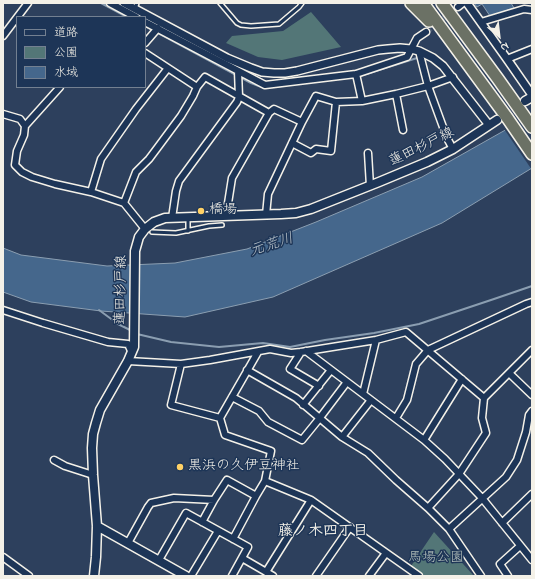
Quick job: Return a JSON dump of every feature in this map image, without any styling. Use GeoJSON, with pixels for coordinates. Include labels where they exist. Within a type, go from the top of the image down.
{"type":"FeatureCollection","features":[{"type":"Feature","properties":{"kind":"highway"},"geometry":{"type":"LineString","coordinates":[[411,3],[457,48]]}},
{"type":"Feature","properties":{"kind":"highway"},"geometry":{"type":"LineString","coordinates":[[423,3],[457,48],[502,119],[532,154]]}},
{"type":"Feature","properties":{"kind":"highway"},"geometry":{"type":"LineString","coordinates":[[442,3],[527,101],[532,127]]}},
{"type":"Feature","properties":{"kind":"main road","name":"蓮田杉戸線"},"geometry":{"type":"LineString","coordinates":[[94,576],[97,526],[93,475],[93,434],[102,405],[128,361],[134,347],[135,251],[139,237],[148,231],[154,222],[172,218],[288,214],[303,211],[370,186],[422,164],[453,149],[489,125],[502,119]]}},
{"type":"Feature","properties":{"kind":"main road"},"geometry":{"type":"LineString","coordinates":[[97,526],[186,576]]}},
{"type":"Feature","properties":{"kind":"street"},"geometry":{"type":"LineString","coordinates":[[19,16],[28,3]]}},
{"type":"Feature","properties":{"kind":"street"},"geometry":{"type":"LineString","coordinates":[[110,3],[134,16]]}},
{"type":"Feature","properties":{"kind":"street"},"geometry":{"type":"LineString","coordinates":[[124,3],[136,6],[227,58],[262,72],[285,73],[297,71],[378,50],[400,48],[419,51],[433,58],[443,66],[489,125]]}},
{"type":"Feature","properties":{"kind":"street"},"geometry":{"type":"LineString","coordinates":[[520,3],[524,9]]}},
{"type":"Feature","properties":{"kind":"street"},"geometry":{"type":"LineString","coordinates":[[463,4],[481,22],[507,59],[527,101]]}},
{"type":"Feature","properties":{"kind":"street"},"geometry":{"type":"LineString","coordinates":[[481,22],[524,9],[532,10]]}},
{"type":"Feature","properties":{"kind":"street"},"geometry":{"type":"LineString","coordinates":[[3,35],[15,22]]}},
{"type":"Feature","properties":{"kind":"street"},"geometry":{"type":"LineString","coordinates":[[146,22],[265,85],[356,74],[407,57],[417,38],[426,32]]}},
{"type":"Feature","properties":{"kind":"street"},"geometry":{"type":"LineString","coordinates":[[146,42],[158,28]]}},
{"type":"Feature","properties":{"kind":"street"},"geometry":{"type":"LineString","coordinates":[[507,59],[532,49]]}},
{"type":"Feature","properties":{"kind":"street"},"geometry":{"type":"LineString","coordinates":[[419,51],[428,86],[447,138],[453,149]]}},
{"type":"Feature","properties":{"kind":"street"},"geometry":{"type":"LineString","coordinates":[[146,54],[197,87]]}},
{"type":"Feature","properties":{"kind":"street"},"geometry":{"type":"LineString","coordinates":[[91,192],[101,159],[136,109],[168,68]]}},
{"type":"Feature","properties":{"kind":"street"},"geometry":{"type":"LineString","coordinates":[[172,218],[179,181],[237,102],[239,96],[238,71]]}},
{"type":"Feature","properties":{"kind":"street"},"geometry":{"type":"LineString","coordinates":[[356,74],[362,101]]}},
{"type":"Feature","properties":{"kind":"street"},"geometry":{"type":"LineString","coordinates":[[124,203],[136,172],[148,159],[176,122],[193,96],[197,87],[205,77],[269,113]]}},
{"type":"Feature","properties":{"kind":"street"},"geometry":{"type":"LineString","coordinates":[[266,215],[268,194],[316,96],[336,102],[362,101],[428,86],[453,77]]}},
{"type":"Feature","properties":{"kind":"street"},"geometry":{"type":"LineString","coordinates":[[59,88],[25,126],[24,135],[17,151],[15,164],[22,172],[32,177],[91,192],[124,203],[148,231]]}},
{"type":"Feature","properties":{"kind":"street"},"geometry":{"type":"LineString","coordinates":[[396,94],[403,130]]}},
{"type":"Feature","properties":{"kind":"street"},"geometry":{"type":"LineString","coordinates":[[292,143],[311,153],[316,150],[331,151],[336,102]]}},
{"type":"Feature","properties":{"kind":"street"},"geometry":{"type":"LineString","coordinates":[[226,216],[232,178],[269,113],[274,109],[302,122]]}},
{"type":"Feature","properties":{"kind":"street"},"geometry":{"type":"LineString","coordinates":[[3,114],[20,119],[25,126]]}},
{"type":"Feature","properties":{"kind":"street"},"geometry":{"type":"LineString","coordinates":[[368,153],[370,186]]}},
{"type":"Feature","properties":{"kind":"street"},"geometry":{"type":"LineString","coordinates":[[396,418],[407,400],[416,364],[428,350],[532,302]]}},
{"type":"Feature","properties":{"kind":"street"},"geometry":{"type":"LineString","coordinates":[[3,310],[108,342],[128,344],[132,353]]}},
{"type":"Feature","properties":{"kind":"street"},"geometry":{"type":"LineString","coordinates":[[128,361],[181,364],[270,349],[290,353],[304,352],[376,340],[406,332],[484,398]]}},
{"type":"Feature","properties":{"kind":"street"},"geometry":{"type":"LineString","coordinates":[[363,394],[376,340]]}},
{"type":"Feature","properties":{"kind":"street"},"geometry":{"type":"LineString","coordinates":[[428,508],[459,474],[486,433],[482,418],[484,398],[532,350]]}},
{"type":"Feature","properties":{"kind":"street"},"geometry":{"type":"LineString","coordinates":[[233,539],[265,481],[271,451],[225,435],[220,418],[258,352]]}},
{"type":"Feature","properties":{"kind":"street"},"geometry":{"type":"LineString","coordinates":[[304,352],[396,418],[445,459],[482,498],[532,560]]}},
{"type":"Feature","properties":{"kind":"street"},"geometry":{"type":"LineString","coordinates":[[304,352],[290,369],[319,386]]}},
{"type":"Feature","properties":{"kind":"street"},"geometry":{"type":"LineString","coordinates":[[181,364],[171,405],[220,418]]}},
{"type":"Feature","properties":{"kind":"street"},"geometry":{"type":"LineString","coordinates":[[247,370],[296,398],[342,437],[368,453],[450,529],[481,576]]}},
{"type":"Feature","properties":{"kind":"street"},"geometry":{"type":"LineString","coordinates":[[303,405],[331,370]]}},
{"type":"Feature","properties":{"kind":"street"},"geometry":{"type":"LineString","coordinates":[[509,373],[532,395]]}},
{"type":"Feature","properties":{"kind":"street"},"geometry":{"type":"LineString","coordinates":[[424,440],[462,379]]}},
{"type":"Feature","properties":{"kind":"street"},"geometry":{"type":"LineString","coordinates":[[232,397],[259,411],[268,422],[302,440],[347,382]]}},
{"type":"Feature","properties":{"kind":"street"},"geometry":{"type":"LineString","coordinates":[[342,437],[371,400]]}},
{"type":"Feature","properties":{"kind":"street"},"geometry":{"type":"LineString","coordinates":[[450,529],[506,477],[517,460],[526,432],[529,415],[532,411]]}},
{"type":"Feature","properties":{"kind":"street"},"geometry":{"type":"LineString","coordinates":[[54,460],[65,466],[93,475]]}},
{"type":"Feature","properties":{"kind":"street"},"geometry":{"type":"LineString","coordinates":[[202,522],[227,480],[256,496]]}},
{"type":"Feature","properties":{"kind":"street"},"geometry":{"type":"LineString","coordinates":[[265,481],[311,500],[419,576]]}},
{"type":"Feature","properties":{"kind":"street"},"geometry":{"type":"LineString","coordinates":[[502,522],[531,497]]}},
{"type":"Feature","properties":{"kind":"street"},"geometry":{"type":"LineString","coordinates":[[128,543],[151,503],[174,498],[214,500]]}},
{"type":"Feature","properties":{"kind":"street"},"geometry":{"type":"LineString","coordinates":[[266,572],[311,500]]}},
{"type":"Feature","properties":{"kind":"street"},"geometry":{"type":"LineString","coordinates":[[159,560],[186,513],[248,547],[232,576]]}},
{"type":"Feature","properties":{"kind":"street"},"geometry":{"type":"LineString","coordinates":[[316,576],[350,527]]}},
{"type":"Feature","properties":{"kind":"street"},"geometry":{"type":"LineString","coordinates":[[191,576],[218,531]]}},
{"type":"Feature","properties":{"kind":"street"},"geometry":{"type":"LineString","coordinates":[[508,576],[500,564],[520,546]]}},
{"type":"Feature","properties":{"kind":"street"},"geometry":{"type":"LineString","coordinates":[[369,576],[386,553]]}},
{"type":"Feature","properties":{"kind":"street"},"geometry":{"type":"LineString","coordinates":[[3,557],[29,576]]}},
{"type":"Feature","properties":{"kind":"street"},"geometry":{"type":"LineString","coordinates":[[242,558],[273,576]]}},
{"type":"Feature","properties":{"kind":"lane"},"geometry":{"type":"LineString","coordinates":[[220,3],[237,23],[251,26],[279,24],[302,3]]}},
{"type":"Feature","properties":{"kind":"lane"},"geometry":{"type":"LineString","coordinates":[[187,217],[188,231]]}},
{"type":"Feature","properties":{"kind":"lane"},"geometry":{"type":"LineString","coordinates":[[148,231],[176,233],[209,226],[222,225]]}},
{"type":"Feature","properties":{"kind":"green space"},"geometry":{"type":"Polygon","coordinates":[[[311,12],[341,47],[282,60],[258,57],[226,43],[232,36],[283,31],[311,12]]]}},
{"type":"Feature","properties":{"kind":"green space","name":"馬場公園"},"geometry":{"type":"Polygon","coordinates":[[[434,532],[474,576],[425,576],[411,566],[434,532]]]}},
{"type":"Feature","properties":{"kind":"water"},"geometry":{"type":"Polygon","coordinates":[[[474,3],[511,3],[514,8],[490,16],[482,4],[477,7],[474,3]]]}},
{"type":"Feature","properties":{"kind":"water","name":"元荒川"},"geometry":{"type":"Polygon","coordinates":[[[532,115],[532,168],[442,223],[273,297],[185,317],[101,311],[31,302],[3,292],[3,248],[21,255],[107,266],[175,263],[247,249],[316,222],[422,177],[532,115]]]}},
{"type":"Feature","properties":{"kind":"pier"},"geometry":{"type":"Polygon","coordinates":[[[532,113],[532,170],[504,129],[532,113]]]}},
{"type":"Feature","properties":{"kind":"waterway"},"geometry":{"type":"LineString","coordinates":[[101,3],[125,16]]}},
{"type":"Feature","properties":{"kind":"waterway"},"geometry":{"type":"LineString","coordinates":[[146,27],[251,83],[264,88],[282,86]]}},
{"type":"Feature","properties":{"kind":"waterway"},"geometry":{"type":"LineString","coordinates":[[357,77],[417,58]]}},
{"type":"Feature","properties":{"kind":"waterway"},"geometry":{"type":"LineString","coordinates":[[137,334],[171,342],[219,347],[263,343],[290,347],[419,324],[532,286]]}},
{"type":"Feature","properties":{"kind":"waterway"},"geometry":{"type":"LineString","coordinates":[[99,310],[118,324],[132,331]]}},
{"type":"Feature","properties":{"kind":"tunnel"},"geometry":{"type":"LineString","coordinates":[[426,32],[458,7]]}},
{"type":"Feature","properties":{"kind":"place","name":"橋場"},"geometry":{"type":"Point","coordinates":[201,211]}},
{"type":"Feature","properties":{"kind":"place","name":"黒浜の久伊豆神社"},"geometry":{"type":"Point","coordinates":[180,467]}},
{"type":"Feature","properties":{"kind":"district","name":"藤ノ木四丁目"},"geometry":{"type":"Point","coordinates":[323,533]}}]}
